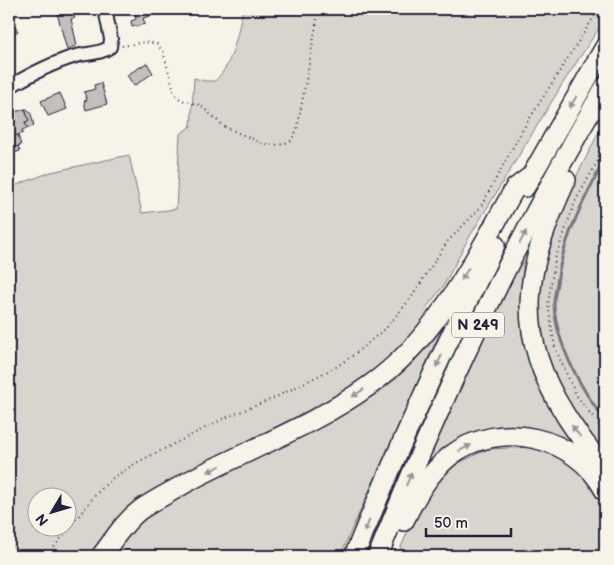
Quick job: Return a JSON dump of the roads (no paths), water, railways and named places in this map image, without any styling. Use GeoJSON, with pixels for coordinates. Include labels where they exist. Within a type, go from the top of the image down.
{"type":"FeatureCollection","features":[{"type":"Feature","properties":{"kind":"highway","name":"N 249"},"geometry":{"type":"LineString","coordinates":[[354,556],[436,366],[531,176],[605,48]]}},
{"type":"Feature","properties":{"kind":"highway","name":"N 249"},"geometry":{"type":"LineString","coordinates":[[378,556],[405,487],[479,324],[541,202],[601,95]]}},
{"type":"Feature","properties":{"kind":"highway"},"geometry":{"type":"LineString","coordinates":[[601,95],[597,122],[576,157],[537,251],[531,286],[530,310],[533,338],[544,376],[572,426],[605,470]]}},
{"type":"Feature","properties":{"kind":"highway"},"geometry":{"type":"LineString","coordinates":[[101,556],[139,511],[203,474],[331,410],[372,384],[389,370],[420,340],[441,313],[515,188],[531,176]]}},
{"type":"Feature","properties":{"kind":"highway"},"geometry":{"type":"LineString","coordinates":[[388,556],[414,500],[427,478],[450,456],[490,438],[530,437],[549,442],[575,456],[597,477],[605,490]]}},
{"type":"Feature","properties":{"kind":"street"},"geometry":{"type":"LineString","coordinates":[[9,87],[43,68],[77,55],[106,50],[110,47],[111,40],[105,9]]}},
{"type":"Feature","properties":{"kind":"waterway"},"geometry":{"type":"LineString","coordinates":[[605,159],[582,204],[569,235],[560,266],[554,298],[556,321],[565,351],[587,395],[605,420]]}}]}
